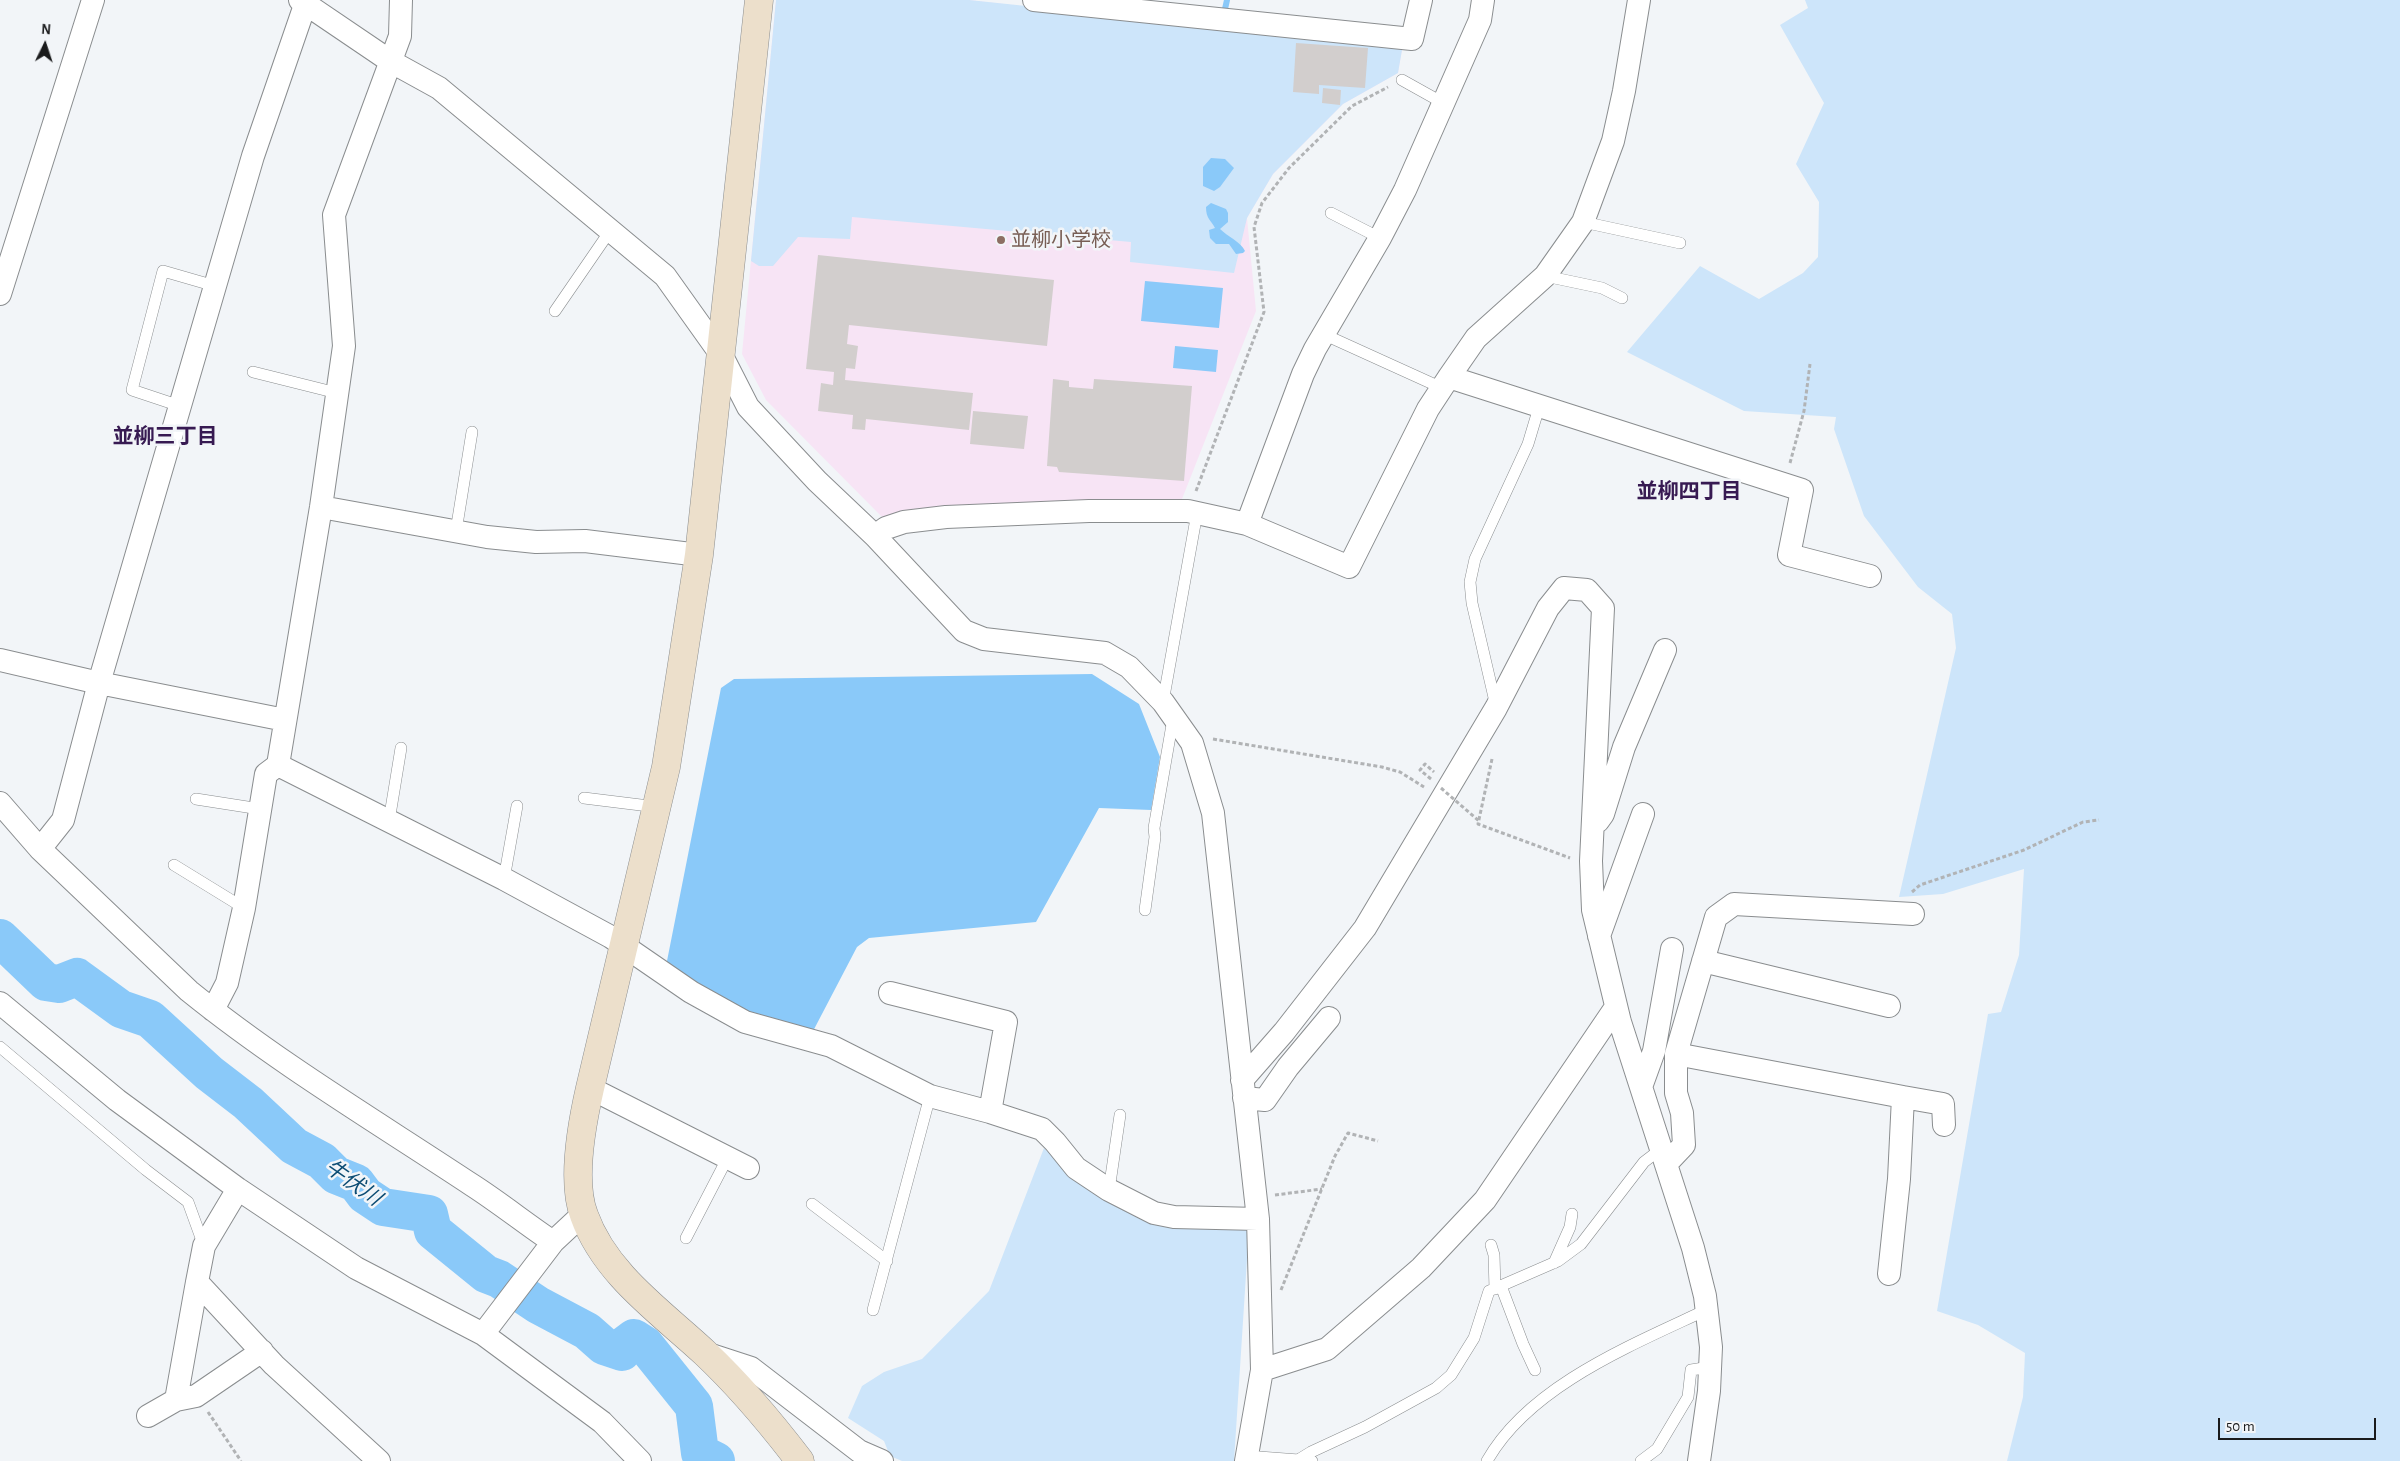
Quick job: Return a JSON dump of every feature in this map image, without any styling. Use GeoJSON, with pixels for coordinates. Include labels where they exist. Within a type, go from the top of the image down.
{"type":"FeatureCollection","features":[{"type":"Feature","properties":{"kind":"street"},"geometry":{"type":"LineString","coordinates":[[0,294],[94,0]]}},
{"type":"Feature","properties":{"kind":"street"},"geometry":{"type":"LineString","coordinates":[[213,1010],[227,983],[244,908],[266,774],[278,765],[321,507],[344,346],[334,215],[400,36],[401,0]]}},
{"type":"Feature","properties":{"kind":"street"},"geometry":{"type":"LineString","coordinates":[[759,0],[699,555],[666,767],[590,1088],[583,1120],[577,1172],[583,1214],[606,1258],[674,1327],[705,1353],[768,1419],[800,1461]]}},
{"type":"Feature","properties":{"kind":"street"},"geometry":{"type":"LineString","coordinates":[[1034,0],[1412,39],[1421,0]]}},
{"type":"Feature","properties":{"kind":"street"},"geometry":{"type":"LineString","coordinates":[[1247,524],[1303,374],[1380,238],[1444,104],[1480,20],[1483,0]]}},
{"type":"Feature","properties":{"kind":"street"},"geometry":{"type":"LineString","coordinates":[[875,536],[886,528],[904,522],[946,517],[1088,511],[1193,512],[1247,524],[1349,567],[1428,410],[1445,382],[1476,338],[1545,276],[1583,222],[1613,141],[1624,91],[1639,0]]}},
{"type":"Feature","properties":{"kind":"street"},"geometry":{"type":"LineString","coordinates":[[40,848],[63,820],[99,683],[253,156],[303,2],[390,61],[439,88],[665,276],[722,356],[748,407],[817,480],[875,536],[964,632],[984,639],[1105,653],[1129,667],[1168,710],[1192,743],[1213,813],[1258,1219],[1262,1370],[1246,1458]]}},
{"type":"Feature","properties":{"kind":"street"},"geometry":{"type":"LineString","coordinates":[[1445,382],[1540,404],[1802,490],[1790,555],[1870,576]]}},
{"type":"Feature","properties":{"kind":"street"},"geometry":{"type":"LineString","coordinates":[[321,507],[456,531],[536,542],[585,541],[699,555]]}},
{"type":"Feature","properties":{"kind":"street"},"geometry":{"type":"LineString","coordinates":[[1243,1089],[1284,1032],[1365,928],[1496,708],[1548,608],[1564,588],[1587,590],[1603,608],[1592,829],[1593,910],[1616,1007],[1693,1248],[1706,1310],[1711,1348],[1709,1391],[1699,1461]]}},
{"type":"Feature","properties":{"kind":"street"},"geometry":{"type":"LineString","coordinates":[[1592,829],[1603,814],[1624,747],[1665,650]]}},
{"type":"Feature","properties":{"kind":"street"},"geometry":{"type":"LineString","coordinates":[[0,660],[99,683],[285,720]]}},
{"type":"Feature","properties":{"kind":"street"},"geometry":{"type":"LineString","coordinates":[[278,765],[504,879],[624,944],[691,992],[745,1022],[831,1046],[930,1096],[990,1112],[1042,1129],[1076,1168],[1109,1190],[1154,1213],[1174,1218],[1258,1219]]}},
{"type":"Feature","properties":{"kind":"street"},"geometry":{"type":"LineString","coordinates":[[0,803],[40,848],[189,991],[327,1091],[474,1186],[549,1247]]}},
{"type":"Feature","properties":{"kind":"street"},"geometry":{"type":"LineString","coordinates":[[1599,936],[1643,814]]}},
{"type":"Feature","properties":{"kind":"street"},"geometry":{"type":"LineString","coordinates":[[1663,1156],[1684,1145],[1682,1113],[1676,1093],[1676,1054],[1716,916],[1734,904],[1907,913]]}},
{"type":"Feature","properties":{"kind":"street"},"geometry":{"type":"LineString","coordinates":[[1641,1087],[1654,1051],[1672,949]]}},
{"type":"Feature","properties":{"kind":"street"},"geometry":{"type":"LineString","coordinates":[[1703,961],[1889,1006]]}},
{"type":"Feature","properties":{"kind":"street"},"geometry":{"type":"LineString","coordinates":[[890,993],[1006,1022],[990,1112]]}},
{"type":"Feature","properties":{"kind":"street"},"geometry":{"type":"LineString","coordinates":[[0,1003],[117,1100],[238,1189],[356,1268],[485,1330],[602,1422],[640,1461]]}},
{"type":"Feature","properties":{"kind":"street"},"geometry":{"type":"LineString","coordinates":[[1262,1370],[1327,1349],[1420,1268],[1485,1200],[1616,1007]]}},
{"type":"Feature","properties":{"kind":"street"},"geometry":{"type":"LineString","coordinates":[[1243,1089],[1265,1100],[1288,1067],[1329,1018]]}},
{"type":"Feature","properties":{"kind":"street"},"geometry":{"type":"LineString","coordinates":[[1676,1054],[1943,1104],[1944,1125]]}},
{"type":"Feature","properties":{"kind":"street"},"geometry":{"type":"LineString","coordinates":[[590,1088],[748,1168]]}},
{"type":"Feature","properties":{"kind":"street"},"geometry":{"type":"LineString","coordinates":[[1889,1274],[1899,1179],[1903,1097]]}},
{"type":"Feature","properties":{"kind":"street"},"geometry":{"type":"LineString","coordinates":[[186,1398],[196,1282],[204,1246],[238,1189]]}},
{"type":"Feature","properties":{"kind":"street"},"geometry":{"type":"LineString","coordinates":[[485,1330],[549,1247],[583,1214]]}},
{"type":"Feature","properties":{"kind":"street"},"geometry":{"type":"LineString","coordinates":[[196,1282],[262,1350],[274,1365],[379,1461]]}},
{"type":"Feature","properties":{"kind":"street"},"geometry":{"type":"LineString","coordinates":[[148,1416],[186,1398],[262,1350]]}},
{"type":"Feature","properties":{"kind":"street"},"geometry":{"type":"LineString","coordinates":[[705,1353],[751,1368],[851,1456],[882,1461]]}},
{"type":"Feature","properties":{"kind":"lane"},"geometry":{"type":"LineString","coordinates":[[1402,80],[1444,104]]}},
{"type":"Feature","properties":{"kind":"lane"},"geometry":{"type":"LineString","coordinates":[[1331,213],[1380,238]]}},
{"type":"Feature","properties":{"kind":"lane"},"geometry":{"type":"LineString","coordinates":[[1583,222],[1680,243]]}},
{"type":"Feature","properties":{"kind":"lane"},"geometry":{"type":"LineString","coordinates":[[555,311],[610,232]]}},
{"type":"Feature","properties":{"kind":"lane"},"geometry":{"type":"LineString","coordinates":[[180,406],[132,390],[163,271],[215,286]]}},
{"type":"Feature","properties":{"kind":"lane"},"geometry":{"type":"LineString","coordinates":[[1545,276],[1602,288],[1622,298]]}},
{"type":"Feature","properties":{"kind":"lane"},"geometry":{"type":"LineString","coordinates":[[1324,334],[1445,382]]}},
{"type":"Feature","properties":{"kind":"lane"},"geometry":{"type":"LineString","coordinates":[[253,372],[337,393]]}},
{"type":"Feature","properties":{"kind":"lane"},"geometry":{"type":"LineString","coordinates":[[1496,708],[1472,603],[1470,582],[1475,559],[1528,444],[1540,404]]}},
{"type":"Feature","properties":{"kind":"lane"},"geometry":{"type":"LineString","coordinates":[[456,531],[472,432]]}},
{"type":"Feature","properties":{"kind":"lane"},"geometry":{"type":"LineString","coordinates":[[1146,910],[1154,828],[1193,512]]}},
{"type":"Feature","properties":{"kind":"lane"},"geometry":{"type":"LineString","coordinates":[[388,821],[401,748]]}},
{"type":"Feature","properties":{"kind":"lane"},"geometry":{"type":"LineString","coordinates":[[584,798],[656,808]]}},
{"type":"Feature","properties":{"kind":"lane"},"geometry":{"type":"LineString","coordinates":[[196,799],[260,809]]}},
{"type":"Feature","properties":{"kind":"lane"},"geometry":{"type":"LineString","coordinates":[[504,879],[517,806]]}},
{"type":"Feature","properties":{"kind":"lane"},"geometry":{"type":"LineString","coordinates":[[174,865],[244,908]]}},
{"type":"Feature","properties":{"kind":"lane"},"geometry":{"type":"LineString","coordinates":[[0,1047],[146,1170],[188,1202],[204,1246]]}},
{"type":"Feature","properties":{"kind":"lane"},"geometry":{"type":"LineString","coordinates":[[873,1310],[930,1096]]}},
{"type":"Feature","properties":{"kind":"lane"},"geometry":{"type":"LineString","coordinates":[[1109,1190],[1120,1115]]}},
{"type":"Feature","properties":{"kind":"lane"},"geometry":{"type":"LineString","coordinates":[[1298,1460],[1436,1388],[1451,1375],[1474,1338],[1489,1292],[1554,1263],[1581,1244],[1644,1162],[1663,1156]]}},
{"type":"Feature","properties":{"kind":"lane"},"geometry":{"type":"LineString","coordinates":[[686,1238],[728,1157]]}},
{"type":"Feature","properties":{"kind":"lane"},"geometry":{"type":"LineString","coordinates":[[812,1204],[887,1261]]}},
{"type":"Feature","properties":{"kind":"lane"},"geometry":{"type":"LineString","coordinates":[[1554,1263],[1570,1227],[1572,1214]]}},
{"type":"Feature","properties":{"kind":"lane"},"geometry":{"type":"LineString","coordinates":[[1492,1245],[1498,1287],[1535,1370]]}},
{"type":"Feature","properties":{"kind":"lane"},"geometry":{"type":"LineString","coordinates":[[1488,1461],[1497,1444],[1549,1393],[1606,1359],[1706,1310]]}},
{"type":"Feature","properties":{"kind":"lane"},"geometry":{"type":"LineString","coordinates":[[1641,1461],[1657,1449],[1688,1397],[1691,1370],[1710,1367]]}},
{"type":"Feature","properties":{"kind":"lane"},"geometry":{"type":"LineString","coordinates":[[1246,1458],[1312,1461]]}},
{"type":"Feature","properties":{"kind":"path"},"geometry":{"type":"LineString","coordinates":[[1193,512],[1264,312],[1254,227],[1262,203],[1289,168],[1352,106],[1402,80]]}},
{"type":"Feature","properties":{"kind":"path"},"geometry":{"type":"LineString","coordinates":[[1784,485],[1804,411],[1810,364]]}},
{"type":"Feature","properties":{"kind":"path"},"geometry":{"type":"LineString","coordinates":[[1208,738],[1382,767],[1400,772],[1425,788]]}},
{"type":"Feature","properties":{"kind":"path"},"geometry":{"type":"LineString","coordinates":[[1479,821],[1492,758]]}},
{"type":"Feature","properties":{"kind":"path"},"geometry":{"type":"LineString","coordinates":[[1440,788],[1479,821],[1478,824],[1574,860]]}},
{"type":"Feature","properties":{"kind":"path"},"geometry":{"type":"LineString","coordinates":[[1907,913],[1910,893],[1920,885],[2024,850],[2083,822],[2099,820]]}},
{"type":"Feature","properties":{"kind":"path"},"geometry":{"type":"LineString","coordinates":[[1277,1296],[1284,1286],[1335,1156],[1348,1133],[1378,1141]]}},
{"type":"Feature","properties":{"kind":"path"},"geometry":{"type":"LineString","coordinates":[[1274,1195],[1322,1189]]}},
{"type":"Feature","properties":{"kind":"path"},"geometry":{"type":"LineString","coordinates":[[186,1398],[241,1461]]}},
{"type":"Feature","properties":{"kind":"shaded area","name":"並柳小学校"},"geometry":{"type":"Polygon","coordinates":[[[776,0],[969,0],[1402,50],[1398,73],[1343,104],[1273,174],[1247,218],[1256,311],[1182,499],[939,511],[883,518],[766,400],[742,354],[776,0]]]}},
{"type":"Feature","properties":{"kind":"shaded area"},"geometry":{"type":"Polygon","coordinates":[[[776,0],[969,0],[1398,45],[1402,50],[1398,73],[1343,104],[1273,174],[1247,218],[1234,273],[1130,262],[1131,242],[852,217],[850,239],[798,237],[773,266],[759,266],[751,261],[776,0]]]}},
{"type":"Feature","properties":{"kind":"shaded area"},"geometry":{"type":"Polygon","coordinates":[[[1805,0],[2400,0],[2400,1461],[2007,1461],[2023,1397],[2025,1353],[1978,1325],[1937,1311],[1988,1014],[2001,1012],[2019,955],[2024,869],[1943,894],[1899,897],[1956,648],[1952,614],[1918,587],[1864,516],[1834,429],[1836,417],[1744,411],[1627,352],[1700,266],[1759,299],[1803,273],[1818,257],[1819,202],[1796,164],[1824,103],[1780,25],[1808,8],[1805,0]]]}},
{"type":"Feature","properties":{"kind":"shaded area"},"geometry":{"type":"Polygon","coordinates":[[[1044,1148],[1077,1178],[1117,1204],[1249,1228],[1234,1461],[902,1461],[890,1456],[884,1441],[848,1418],[862,1386],[884,1372],[922,1359],[989,1291],[1044,1148]]]}},
{"type":"Feature","properties":{"kind":"water"},"geometry":{"type":"Polygon","coordinates":[[[1211,158],[1225,159],[1234,168],[1220,187],[1214,191],[1203,186],[1203,167],[1211,158]]]}},
{"type":"Feature","properties":{"kind":"water"},"geometry":{"type":"Polygon","coordinates":[[[1211,203],[1226,209],[1228,222],[1220,229],[1240,245],[1245,251],[1243,253],[1236,254],[1229,244],[1216,244],[1210,238],[1209,230],[1215,228],[1208,217],[1206,207],[1211,203]]]}},
{"type":"Feature","properties":{"kind":"water"},"geometry":{"type":"Polygon","coordinates":[[[1145,281],[1223,288],[1219,328],[1141,321],[1145,281]]]}},
{"type":"Feature","properties":{"kind":"water"},"geometry":{"type":"Polygon","coordinates":[[[1175,346],[1218,350],[1216,372],[1173,368],[1175,346]]]}},
{"type":"Feature","properties":{"kind":"water"},"geometry":{"type":"Polygon","coordinates":[[[1092,674],[1139,704],[1160,757],[1151,810],[1099,808],[1036,922],[869,938],[857,947],[811,1035],[749,1016],[666,966],[721,688],[734,679],[1092,674]]]}},
{"type":"Feature","properties":{"kind":"building"},"geometry":{"type":"Polygon","coordinates":[[[1296,43],[1368,48],[1365,88],[1319,85],[1319,94],[1293,92],[1296,43]]]}},
{"type":"Feature","properties":{"kind":"building"},"geometry":{"type":"Polygon","coordinates":[[[1323,88],[1341,90],[1340,105],[1322,103],[1323,88]]]}},
{"type":"Feature","properties":{"kind":"building"},"geometry":{"type":"Polygon","coordinates":[[[818,255],[1054,280],[1047,346],[849,325],[847,344],[858,346],[855,369],[846,368],[845,380],[973,393],[969,430],[866,419],[865,430],[852,429],[853,415],[818,411],[821,383],[833,385],[834,372],[806,369],[818,255]]]}},
{"type":"Feature","properties":{"kind":"building"},"geometry":{"type":"Polygon","coordinates":[[[1053,379],[1069,381],[1069,387],[1093,389],[1094,379],[1192,386],[1184,481],[1059,472],[1057,467],[1047,466],[1053,379]]]}},
{"type":"Feature","properties":{"kind":"building"},"geometry":{"type":"Polygon","coordinates":[[[973,411],[1028,416],[1024,449],[970,444],[973,411]]]}},
{"type":"Feature","properties":{"kind":"waterway"},"geometry":{"type":"LineString","coordinates":[[1225,9],[1227,0]]}},
{"type":"Feature","properties":{"kind":"waterway","name":"牛伏川"},"geometry":{"type":"LineString","coordinates":[[0,938],[46,982],[59,984],[77,977],[121,1009],[150,1019],[209,1073],[248,1103],[294,1146],[322,1161],[336,1175],[356,1183],[365,1195],[383,1207],[429,1214],[433,1231],[486,1274],[499,1279],[538,1305],[587,1331],[604,1346],[622,1352],[626,1344],[634,1338],[645,1345],[694,1406],[700,1453],[716,1461]]}},
{"type":"Feature","properties":{"kind":"place","name":"並柳小学校"},"geometry":{"type":"Point","coordinates":[1001,240]}},
{"type":"Feature","properties":{"kind":"district","name":"並柳三丁目"},"geometry":{"type":"Point","coordinates":[165,437]}},
{"type":"Feature","properties":{"kind":"district","name":"並柳四丁目"},"geometry":{"type":"Point","coordinates":[1689,492]}}]}
